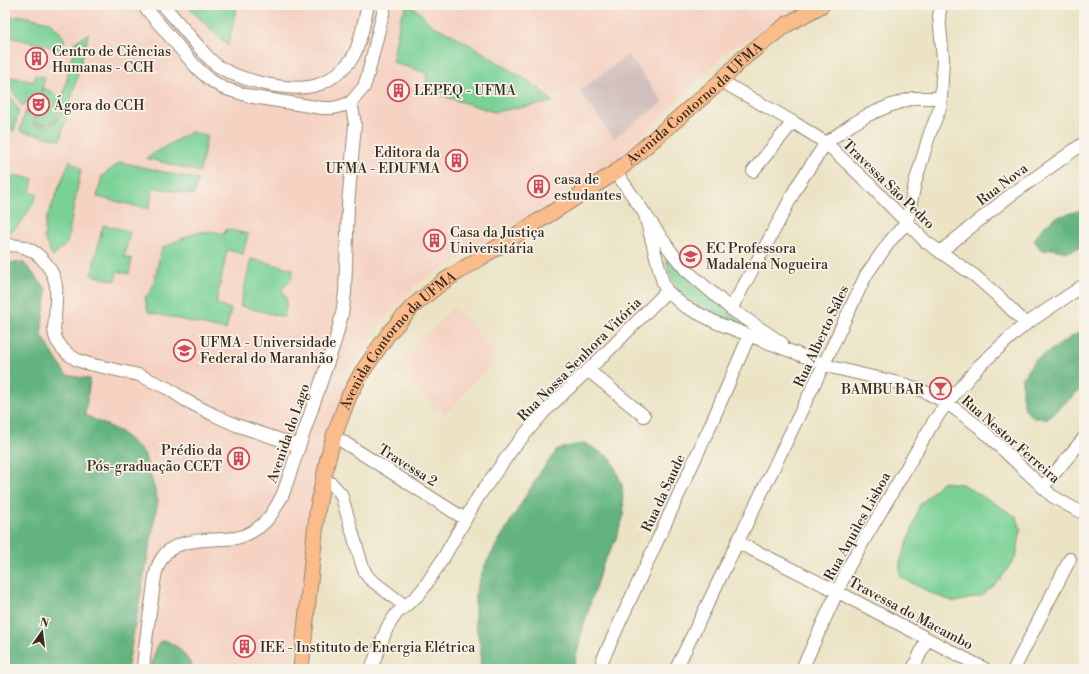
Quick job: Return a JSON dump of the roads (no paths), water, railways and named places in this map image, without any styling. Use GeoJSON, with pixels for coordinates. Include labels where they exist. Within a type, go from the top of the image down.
{"type":"FeatureCollection","features":[{"type":"Feature","properties":{"kind":"main road","name":"Avenida Contorno da UFMA"},"geometry":{"type":"LineString","coordinates":[[301,669],[317,513],[323,480],[334,436],[349,396],[362,372],[389,333],[413,306],[444,281],[616,172],[770,37],[786,25],[822,5]]}},
{"type":"Feature","properties":{"kind":"street"},"geometry":{"type":"LineString","coordinates":[[143,5],[196,67],[209,79],[223,88],[253,97],[322,108],[333,108],[352,102],[364,87],[385,5]]}},
{"type":"Feature","properties":{"kind":"street"},"geometry":{"type":"LineString","coordinates":[[163,5],[206,55],[218,65],[233,74],[259,83],[288,87],[303,87],[319,84],[333,77],[352,59],[357,47],[368,5]]}},
{"type":"Feature","properties":{"kind":"street"},"geometry":{"type":"LineString","coordinates":[[907,222],[915,183],[942,98],[943,59],[939,16],[941,5]]}},
{"type":"Feature","properties":{"kind":"street","name":"Travessa São Pedro"},"geometry":{"type":"LineString","coordinates":[[721,81],[793,122],[826,144],[868,183],[926,242],[975,276],[1026,324]]}},
{"type":"Feature","properties":{"kind":"street"},"geometry":{"type":"LineString","coordinates":[[731,309],[797,186],[826,144],[851,125],[868,115],[890,106],[913,98],[942,98]]}},
{"type":"Feature","properties":{"kind":"street","name":"Avenida do Lago"},"geometry":{"type":"LineString","coordinates":[[143,669],[154,581],[162,558],[172,548],[182,544],[237,537],[252,532],[265,522],[273,513],[283,494],[336,338],[342,314],[345,293],[348,205],[355,124],[352,102]]}},
{"type":"Feature","properties":{"kind":"street"},"geometry":{"type":"LineString","coordinates":[[753,171],[793,122]]}},
{"type":"Feature","properties":{"kind":"street","name":"Rua Nova"},"geometry":{"type":"LineString","coordinates":[[940,252],[1008,197],[1084,143]]}},
{"type":"Feature","properties":{"kind":"street","name":"Rua Nestor Ferreira"},"geometry":{"type":"LineString","coordinates":[[616,172],[672,253],[686,270],[731,309],[801,355]]}},
{"type":"Feature","properties":{"kind":"street","name":"Rua Nestor Ferreira"},"geometry":{"type":"LineString","coordinates":[[645,215],[663,283],[667,291],[684,306],[717,323],[824,364],[907,385],[947,403],[978,426],[1052,496],[1073,508],[1084,512]]}},
{"type":"Feature","properties":{"kind":"street","name":"Rua Alberto Sáles"},"geometry":{"type":"LineString","coordinates":[[676,669],[866,275],[890,241],[907,222]]}},
{"type":"Feature","properties":{"kind":"street"},"geometry":{"type":"LineString","coordinates":[[5,245],[20,246],[33,251],[43,260],[51,271],[56,287],[55,336],[62,348],[68,354],[77,360],[89,364],[139,375],[170,388],[185,400],[214,416],[299,446]]}},
{"type":"Feature","properties":{"kind":"street","name":"Rua Aquiles Lisboa"},"geometry":{"type":"LineString","coordinates":[[802,669],[849,566],[934,421],[947,403],[979,366],[1015,333],[1084,285]]}},
{"type":"Feature","properties":{"kind":"street","name":"Rua Nossa Senhora Vitória"},"geometry":{"type":"LineString","coordinates":[[371,669],[387,628],[396,614],[423,589],[444,557],[478,497],[514,447],[543,413],[667,291]]}},
{"type":"Feature","properties":{"kind":"street","name":"Rua da Saude"},"geometry":{"type":"LineString","coordinates":[[602,661],[750,336]]}},
{"type":"Feature","properties":{"kind":"street"},"geometry":{"type":"LineString","coordinates":[[588,370],[644,416]]}},
{"type":"Feature","properties":{"kind":"street","name":"Travessa 2"},"geometry":{"type":"LineString","coordinates":[[334,436],[465,519]]}},
{"type":"Feature","properties":{"kind":"street"},"geometry":{"type":"LineString","coordinates":[[1043,487],[1084,438]]}},
{"type":"Feature","properties":{"kind":"street"},"geometry":{"type":"LineString","coordinates":[[323,480],[331,483],[341,494],[360,559],[366,574],[370,579],[405,606]]}},
{"type":"Feature","properties":{"kind":"street","name":"Travessa do Macambo"},"geometry":{"type":"LineString","coordinates":[[737,542],[838,592],[985,669]]}},
{"type":"Feature","properties":{"kind":"street"},"geometry":{"type":"LineString","coordinates":[[1014,669],[1070,559]]}},
{"type":"Feature","properties":{"kind":"street"},"geometry":{"type":"LineString","coordinates":[[913,669],[927,639]]}},
{"type":"Feature","properties":{"kind":"place","name":"Centro de Ciências Humanas - CCH"},"geometry":{"type":"Point","coordinates":[37,59]}},
{"type":"Feature","properties":{"kind":"place","name":"LEPEQ - UFMA"},"geometry":{"type":"Point","coordinates":[398,90]}},
{"type":"Feature","properties":{"kind":"place","name":"Ágora do CCH"},"geometry":{"type":"Point","coordinates":[39,105]}},
{"type":"Feature","properties":{"kind":"place","name":"Editora da UFMA - EDUFMA"},"geometry":{"type":"Point","coordinates":[456,160]}},
{"type":"Feature","properties":{"kind":"place","name":"casa de estudantes"},"geometry":{"type":"Point","coordinates":[538,187]}},
{"type":"Feature","properties":{"kind":"place","name":"Casa da Justiça Universitária"},"geometry":{"type":"Point","coordinates":[434,240]}},
{"type":"Feature","properties":{"kind":"place","name":"EC Professora Madalena Nogueira"},"geometry":{"type":"Point","coordinates":[691,256]}},
{"type":"Feature","properties":{"kind":"place","name":"UFMA - Universidade Federal do Maranhão"},"geometry":{"type":"Point","coordinates":[184,350]}},
{"type":"Feature","properties":{"kind":"place","name":"BAMBU BAR"},"geometry":{"type":"Point","coordinates":[940,389]}},
{"type":"Feature","properties":{"kind":"place","name":"Prédio da Pós-graduação CCET"},"geometry":{"type":"Point","coordinates":[238,458]}},
{"type":"Feature","properties":{"kind":"place","name":"IEE - Instituto de Energia Elétrica"},"geometry":{"type":"Point","coordinates":[244,647]}}]}
